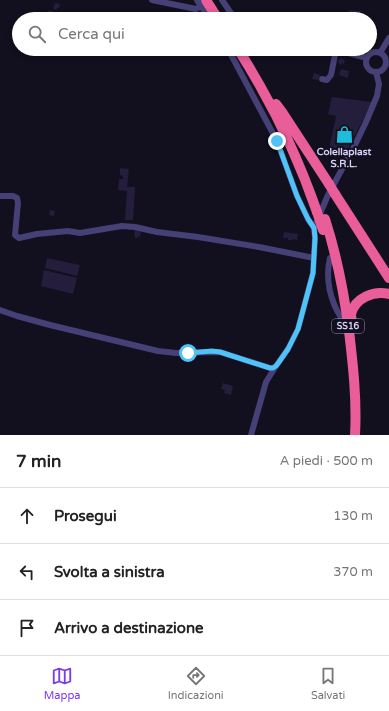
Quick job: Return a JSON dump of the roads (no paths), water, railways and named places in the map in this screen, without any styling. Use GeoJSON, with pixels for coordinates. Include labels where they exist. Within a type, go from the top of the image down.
{"type":"FeatureCollection","features":[{"type":"Feature","properties":{"kind":"highway"},"geometry":{"type":"LineString","coordinates":[[212,0],[220,12]]}},
{"type":"Feature","properties":{"kind":"highway"},"geometry":{"type":"LineString","coordinates":[[204,3],[212,12]]}},
{"type":"Feature","properties":{"kind":"highway","name":"SS16"},"geometry":{"type":"LineString","coordinates":[[242,56],[285,133],[321,212],[319,229],[330,258],[339,298],[346,344],[349,435]]}},
{"type":"Feature","properties":{"kind":"highway","name":"SS16"},"geometry":{"type":"LineString","coordinates":[[248,56],[289,127],[302,157],[337,264],[345,302],[354,373],[355,435]]}},
{"type":"Feature","properties":{"kind":"highway"},"geometry":{"type":"LineString","coordinates":[[276,104],[331,183],[335,194],[389,278]]}},
{"type":"Feature","properties":{"kind":"highway"},"geometry":{"type":"LineString","coordinates":[[354,399],[357,375],[351,315],[355,306],[362,299],[371,294],[382,292],[389,294]]}},
{"type":"Feature","properties":{"kind":"street"},"geometry":{"type":"LineString","coordinates":[[152,0],[196,9],[204,3],[197,0]]}},
{"type":"Feature","properties":{"kind":"street"},"geometry":{"type":"LineString","coordinates":[[222,0],[230,12]]}},
{"type":"Feature","properties":{"kind":"street"},"geometry":{"type":"LineString","coordinates":[[380,53],[389,38]]}},
{"type":"Feature","properties":{"kind":"street"},"geometry":{"type":"LineString","coordinates":[[376,72],[382,69],[387,63],[385,57],[377,52]]}},
{"type":"Feature","properties":{"kind":"street"},"geometry":{"type":"LineString","coordinates":[[232,56],[277,141],[297,196],[308,219],[319,229]]}},
{"type":"Feature","properties":{"kind":"street"},"geometry":{"type":"LineString","coordinates":[[322,79],[327,80],[331,75],[333,56]]}},
{"type":"Feature","properties":{"kind":"street"},"geometry":{"type":"LineString","coordinates":[[360,56],[367,58],[367,67],[376,72]]}},
{"type":"Feature","properties":{"kind":"street"},"geometry":{"type":"LineString","coordinates":[[252,435],[266,382],[288,349],[298,329],[311,280],[315,238],[319,229],[331,183],[355,145],[377,96],[379,84],[376,72]]}},
{"type":"Feature","properties":{"kind":"street"},"geometry":{"type":"LineString","coordinates":[[0,196],[13,196],[18,198],[15,235],[19,238],[37,234],[68,231],[80,233],[122,226],[259,247],[314,258]]}},
{"type":"Feature","properties":{"kind":"street"},"geometry":{"type":"LineString","coordinates":[[0,310],[43,323],[158,351],[176,353],[220,352],[270,368],[276,366]]}},
{"type":"Feature","properties":{"kind":"place","name":"Colellaplast S.R.L."},"geometry":{"type":"Point","coordinates":[344,134]}}]}
